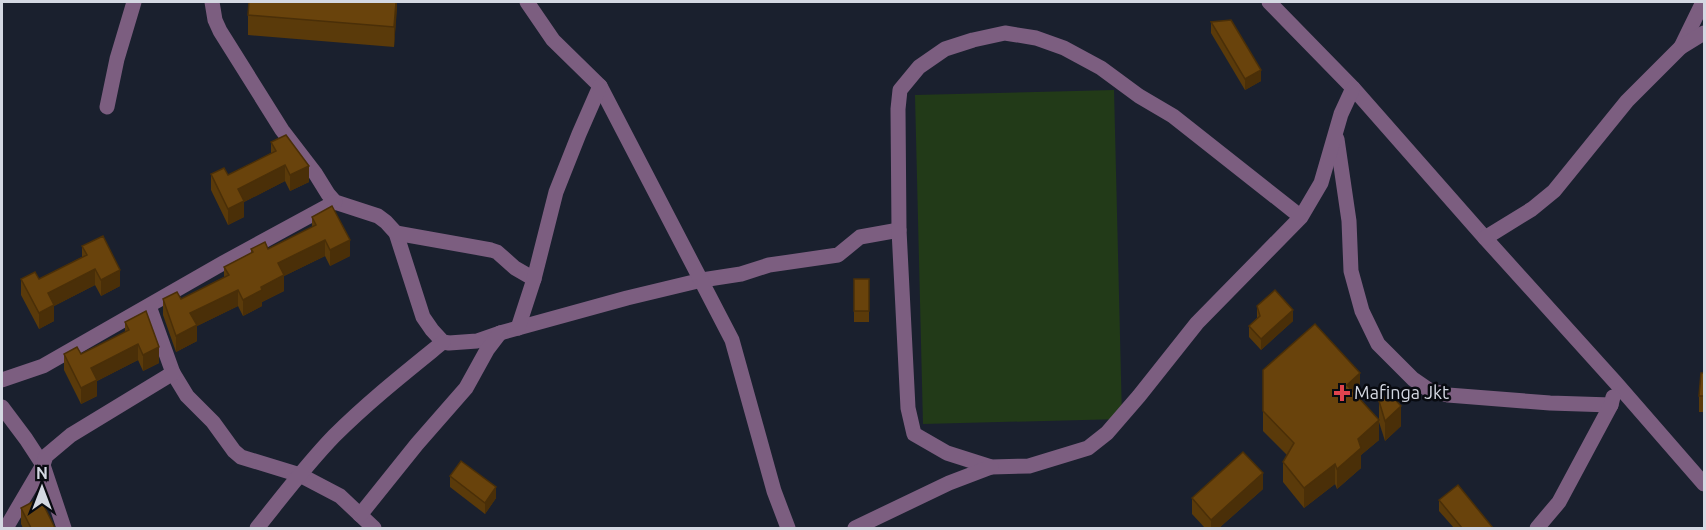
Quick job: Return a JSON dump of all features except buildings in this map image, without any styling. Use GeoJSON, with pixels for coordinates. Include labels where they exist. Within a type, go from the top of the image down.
{"type":"FeatureCollection","features":[{"type":"Feature","properties":{"kind":"lane"},"geometry":{"type":"LineString","coordinates":[[107,107],[117,59],[134,2]]}},
{"type":"Feature","properties":{"kind":"lane"},"geometry":{"type":"LineString","coordinates":[[212,2],[215,20],[220,31],[282,130],[328,194],[335,202],[378,216],[396,233],[423,317],[443,342],[477,341],[627,298],[702,280],[741,274],[769,265],[838,255],[860,237],[899,230]]}},
{"type":"Feature","properties":{"kind":"lane"},"geometry":{"type":"LineString","coordinates":[[527,2],[553,40],[600,86],[732,340],[774,491],[788,528]]}},
{"type":"Feature","properties":{"kind":"lane"},"geometry":{"type":"LineString","coordinates":[[1269,2],[1353,88],[1704,484]]}},
{"type":"Feature","properties":{"kind":"lane"},"geometry":{"type":"LineString","coordinates":[[1681,47],[1703,2]]}},
{"type":"Feature","properties":{"kind":"lane"},"geometry":{"type":"LineString","coordinates":[[1301,217],[1173,116],[1139,96],[1101,68],[1064,48],[1036,38],[1005,33],[945,49],[919,67],[900,90],[898,109],[899,230],[908,408],[914,434],[947,453],[991,467],[1029,466],[1088,448],[1107,433],[1197,323],[1301,217],[1321,183],[1341,114],[1353,88]]}},
{"type":"Feature","properties":{"kind":"lane"},"geometry":{"type":"LineString","coordinates":[[1485,237],[1532,209],[1554,191],[1627,101],[1681,47],[1704,33]]}},
{"type":"Feature","properties":{"kind":"lane"},"geometry":{"type":"LineString","coordinates":[[518,328],[534,279],[556,192],[600,86]]}},
{"type":"Feature","properties":{"kind":"lane"},"geometry":{"type":"LineString","coordinates":[[1336,133],[1349,221],[1351,271],[1362,311],[1378,344],[1413,379],[1429,390],[1448,395],[1611,405]]}},
{"type":"Feature","properties":{"kind":"lane"},"geometry":{"type":"LineString","coordinates":[[2,380],[43,366],[335,202]]}},
{"type":"Feature","properties":{"kind":"lane"},"geometry":{"type":"LineString","coordinates":[[396,233],[491,250],[534,279]]}},
{"type":"Feature","properties":{"kind":"lane"},"geometry":{"type":"LineString","coordinates":[[149,306],[173,374],[187,396],[213,422],[234,451],[241,457],[300,475],[340,496],[374,528]]}},
{"type":"Feature","properties":{"kind":"lane"},"geometry":{"type":"LineString","coordinates":[[360,515],[466,388],[487,350],[500,333]]}},
{"type":"Feature","properties":{"kind":"lane"},"geometry":{"type":"LineString","coordinates":[[257,528],[300,475],[343,428],[386,388],[443,342]]}},
{"type":"Feature","properties":{"kind":"lane"},"geometry":{"type":"LineString","coordinates":[[6,528],[46,456],[71,435],[173,374]]}},
{"type":"Feature","properties":{"kind":"lane"},"geometry":{"type":"LineString","coordinates":[[1537,528],[1559,502],[1611,405],[1616,383]]}},
{"type":"Feature","properties":{"kind":"lane"},"geometry":{"type":"LineString","coordinates":[[2,407],[43,465],[64,528]]}},
{"type":"Feature","properties":{"kind":"lane"},"geometry":{"type":"LineString","coordinates":[[855,528],[949,483],[991,467]]}},
{"type":"Feature","properties":{"kind":"green space"},"geometry":{"type":"Polygon","coordinates":[[[1114,90],[1122,419],[923,424],[915,95],[1114,90]]]}},
{"type":"Feature","properties":{"kind":"place","name":"Mafinga Jkt"},"geometry":{"type":"Point","coordinates":[1342,393]}}]}
